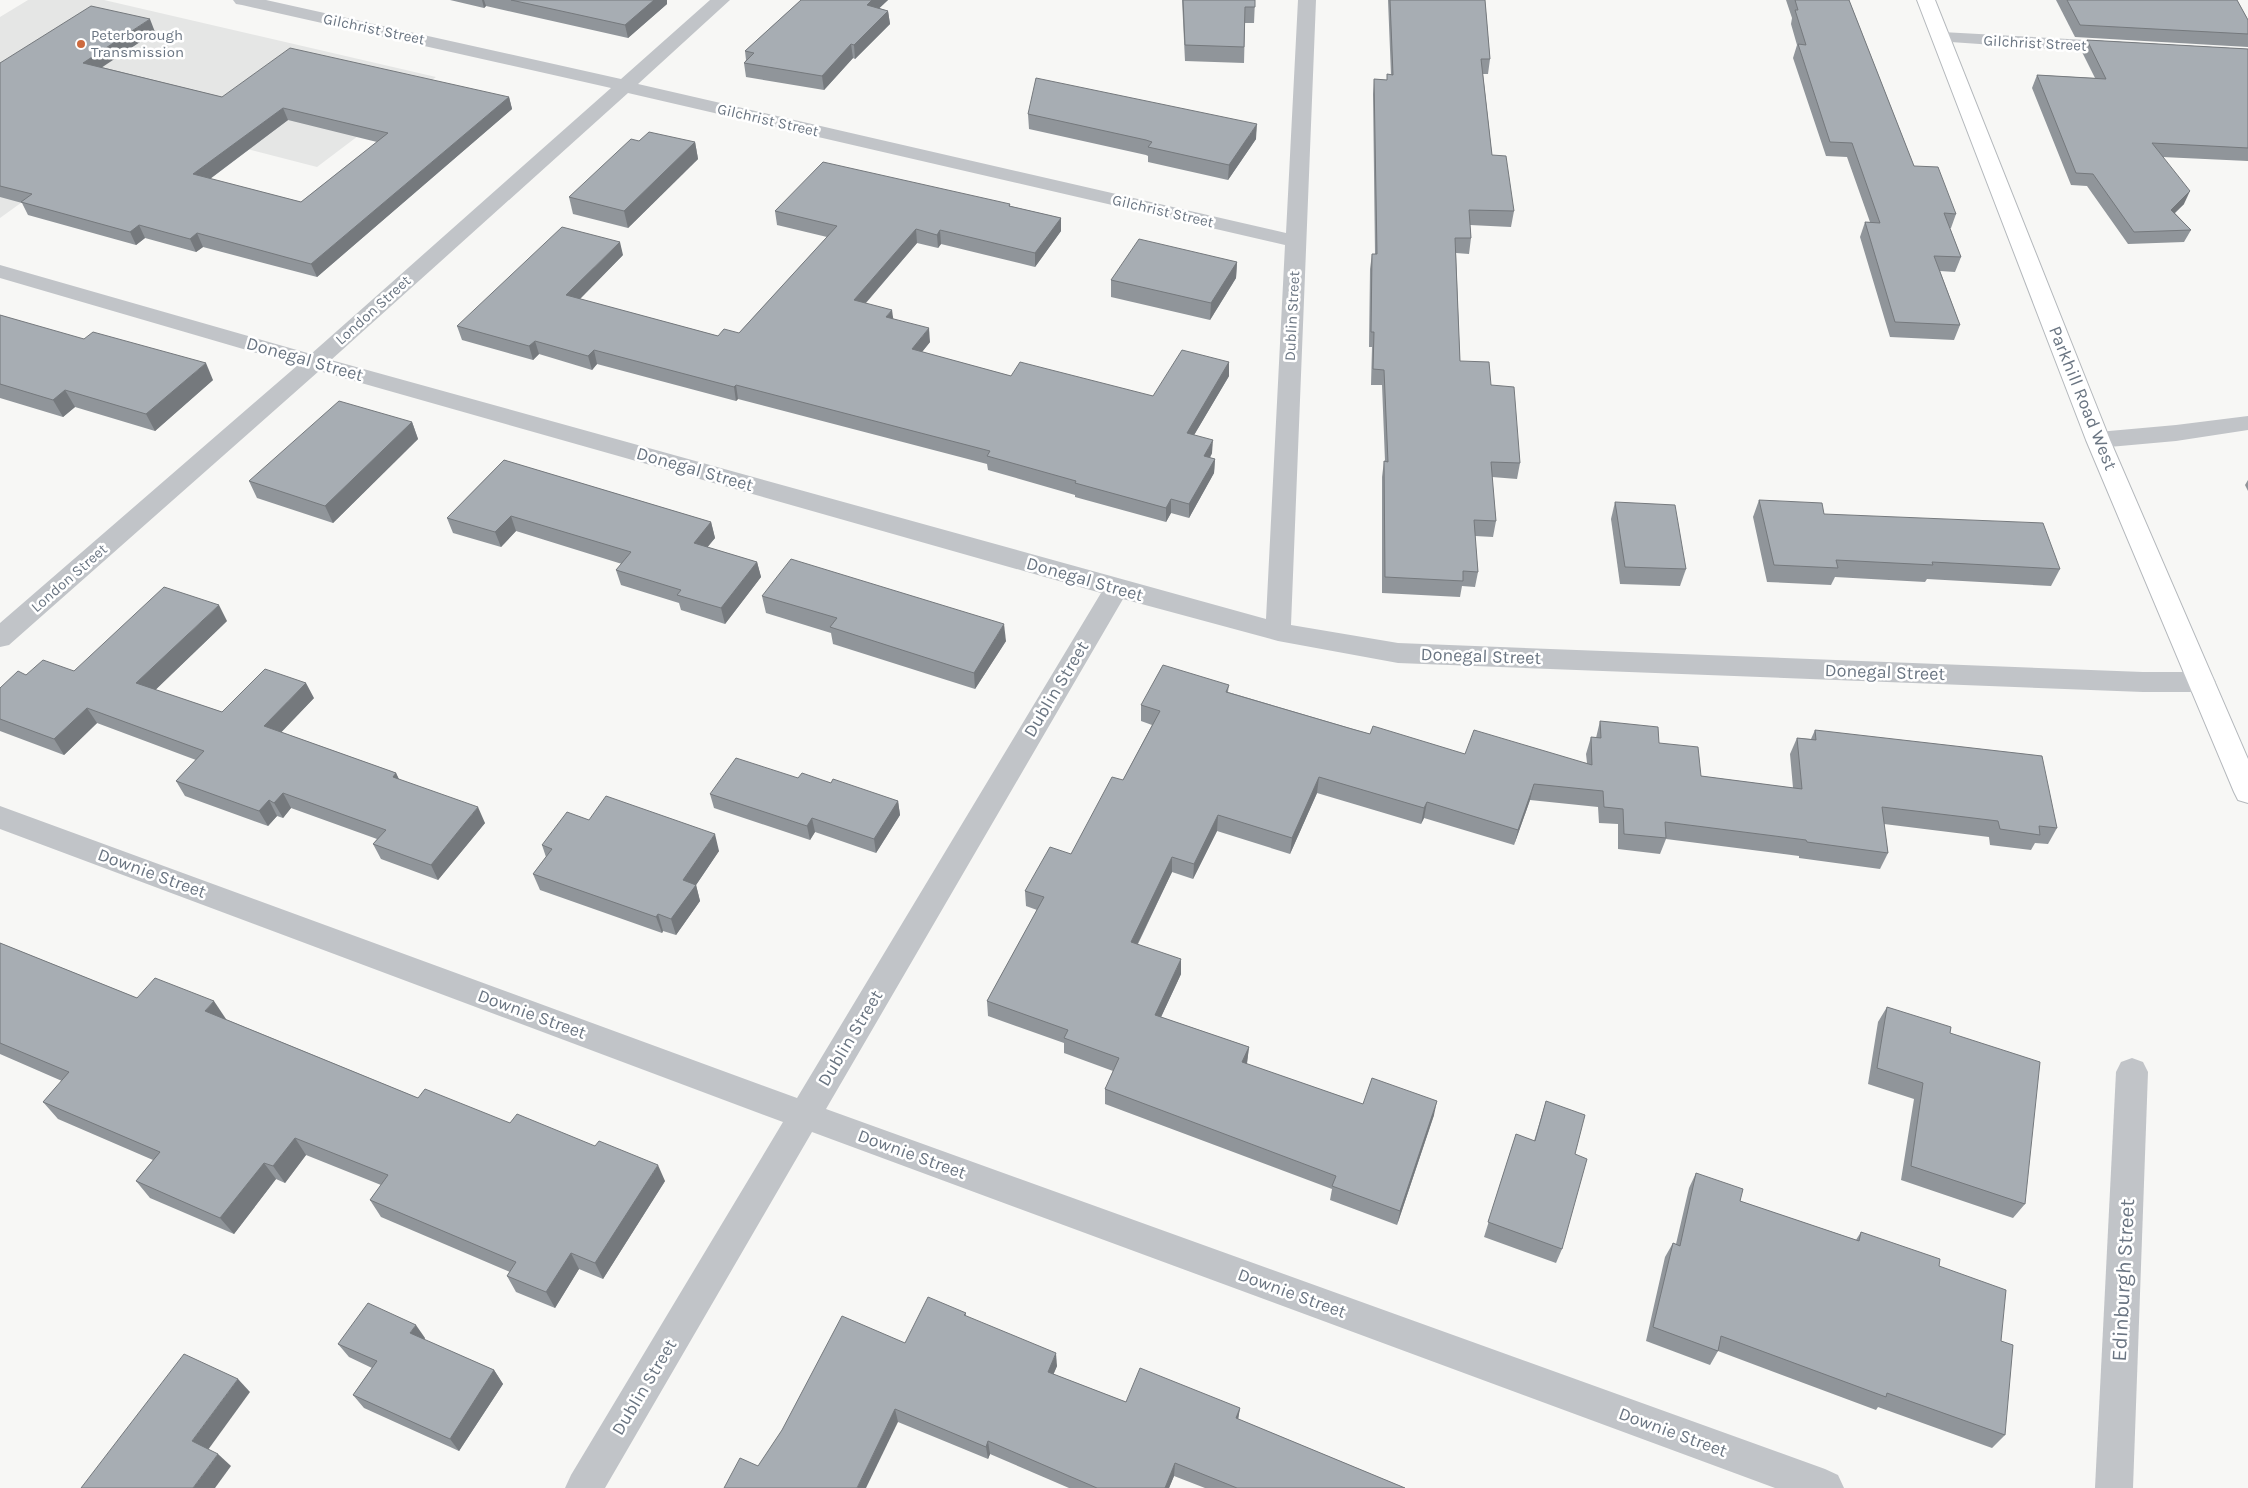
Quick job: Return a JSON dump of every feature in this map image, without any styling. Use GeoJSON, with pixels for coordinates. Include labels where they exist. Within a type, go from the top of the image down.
{"type":"FeatureCollection","features":[{"type":"Feature","properties":{"kind":"main road","name":"Parkhill Road West"},"geometry":{"type":"LineString","coordinates":[[1926,0],[2098,440],[2248,792]]}},
{"type":"Feature","properties":{"kind":"street","name":"Gilchrist Street"},"geometry":{"type":"LineString","coordinates":[[242,0],[626,86],[1294,242]]}},
{"type":"Feature","properties":{"kind":"street","name":"London Street"},"geometry":{"type":"LineString","coordinates":[[0,638],[315,362],[721,0]]}},
{"type":"Feature","properties":{"kind":"street","name":"Dublin Street"},"geometry":{"type":"LineString","coordinates":[[1278,632],[1294,242],[1307,0]]}},
{"type":"Feature","properties":{"kind":"street","name":"Gilchrist Street"},"geometry":{"type":"LineString","coordinates":[[1942,37],[2138,48]]}},
{"type":"Feature","properties":{"kind":"street","name":"Donegal Street"},"geometry":{"type":"LineString","coordinates":[[0,271],[315,362],[1278,632],[1398,653],[2143,682],[2202,682]]}},
{"type":"Feature","properties":{"kind":"street"},"geometry":{"type":"LineString","coordinates":[[2098,440],[2176,433],[2248,423]]}},
{"type":"Feature","properties":{"kind":"street","name":"Dublin Street"},"geometry":{"type":"LineString","coordinates":[[584,1488],[1116,588]]}},
{"type":"Feature","properties":{"kind":"street","name":"Downie Street"},"geometry":{"type":"LineString","coordinates":[[0,817],[804,1115],[1825,1488]]}},
{"type":"Feature","properties":{"kind":"street","name":"Edinburgh Street"},"geometry":{"type":"LineString","coordinates":[[2114,1488],[2132,1072]]}},
{"type":"Feature","properties":{"kind":"shaded area"},"geometry":{"type":"Polygon","coordinates":[[[28,0],[104,0],[436,77],[317,167],[136,120],[0,218],[0,17],[28,0]]]}},
{"type":"Feature","properties":{"kind":"building"},"geometry":{"type":"Polygon","coordinates":[[[511,0],[654,0],[625,25],[511,0]]]}},
{"type":"Feature","properties":{"kind":"building"},"geometry":{"type":"Polygon","coordinates":[[[801,0],[872,0],[867,5],[888,11],[854,45],[851,44],[822,76],[744,63],[754,53],[745,51],[801,0]]]}},
{"type":"Feature","properties":{"kind":"building"},"geometry":{"type":"Polygon","coordinates":[[[1183,0],[1255,0],[1255,7],[1245,7],[1244,47],[1185,45],[1183,0]]]}},
{"type":"Feature","properties":{"kind":"building"},"geometry":{"type":"Polygon","coordinates":[[[1390,0],[1485,0],[1490,59],[1481,59],[1492,155],[1506,156],[1514,211],[1469,210],[1471,238],[1455,238],[1460,361],[1489,362],[1491,385],[1514,387],[1520,463],[1491,462],[1496,521],[1474,520],[1478,572],[1463,571],[1463,581],[1385,577],[1384,461],[1388,462],[1384,370],[1373,369],[1374,332],[1371,332],[1372,254],[1377,254],[1374,79],[1387,80],[1387,74],[1393,75],[1390,0]]]}},
{"type":"Feature","properties":{"kind":"building"},"geometry":{"type":"Polygon","coordinates":[[[1795,0],[1849,0],[1914,166],[1938,167],[1956,214],[1944,213],[1961,257],[1934,256],[1960,325],[1895,322],[1865,222],[1880,223],[1852,143],[1830,142],[1798,44],[1806,45],[1795,10],[1798,10],[1795,0]]]}},
{"type":"Feature","properties":{"kind":"building"},"geometry":{"type":"Polygon","coordinates":[[[2067,0],[2237,0],[2248,20],[2248,34],[2080,25],[2067,0]]]}},
{"type":"Feature","properties":{"kind":"building"},"geometry":{"type":"Polygon","coordinates":[[[91,6],[150,19],[83,63],[222,97],[290,48],[509,97],[311,264],[197,233],[190,239],[139,225],[130,232],[21,202],[32,194],[0,186],[0,63],[91,6]],[[283,108],[193,174],[301,202],[388,133],[283,108]]]}},
{"type":"Feature","properties":{"kind":"building"},"geometry":{"type":"Polygon","coordinates":[[[2087,40],[2248,49],[2248,148],[2152,143],[2190,191],[2171,210],[2191,230],[2134,232],[2093,174],[2076,173],[2037,75],[2106,79],[2087,40]]]}},
{"type":"Feature","properties":{"kind":"building"},"geometry":{"type":"Polygon","coordinates":[[[1036,78],[1257,124],[1229,165],[1148,147],[1152,142],[1146,140],[1028,114],[1036,78]]]}},
{"type":"Feature","properties":{"kind":"building"},"geometry":{"type":"Polygon","coordinates":[[[649,132],[695,142],[624,211],[569,197],[631,139],[639,141],[649,132]]]}},
{"type":"Feature","properties":{"kind":"building"},"geometry":{"type":"Polygon","coordinates":[[[823,162],[1010,204],[1009,206],[1061,218],[1035,253],[940,230],[937,235],[916,229],[854,300],[892,310],[886,317],[929,328],[912,349],[1011,376],[1020,362],[1153,396],[1182,350],[1229,362],[1187,433],[1213,440],[1204,456],[1215,459],[1189,504],[1171,499],[1166,508],[987,456],[990,451],[736,385],[734,387],[594,350],[588,356],[535,341],[529,346],[457,326],[562,227],[620,242],[566,295],[718,336],[724,329],[739,333],[837,226],[775,211],[823,162]]]}},
{"type":"Feature","properties":{"kind":"building"},"geometry":{"type":"Polygon","coordinates":[[[1139,239],[1237,262],[1211,303],[1111,280],[1139,239]]]}},
{"type":"Feature","properties":{"kind":"building"},"geometry":{"type":"Polygon","coordinates":[[[0,315],[84,339],[93,332],[206,363],[146,414],[65,390],[53,400],[0,384],[0,315]]]}},
{"type":"Feature","properties":{"kind":"building"},"geometry":{"type":"Polygon","coordinates":[[[339,401],[412,422],[325,506],[249,481],[339,401]]]}},
{"type":"Feature","properties":{"kind":"building"},"geometry":{"type":"Polygon","coordinates":[[[504,460],[711,522],[694,543],[757,562],[721,608],[677,595],[681,590],[616,570],[631,552],[511,516],[495,532],[447,518],[504,460]]]}},
{"type":"Feature","properties":{"kind":"building"},"geometry":{"type":"Polygon","coordinates":[[[1759,500],[1822,503],[1824,514],[2043,523],[2060,569],[1932,562],[1933,565],[1836,560],[1838,568],[1774,565],[1759,500]]]}},
{"type":"Feature","properties":{"kind":"building"},"geometry":{"type":"Polygon","coordinates":[[[1615,502],[1675,505],[1686,569],[1625,567],[1615,502]]]}},
{"type":"Feature","properties":{"kind":"building"},"geometry":{"type":"Polygon","coordinates":[[[791,559],[1004,624],[974,673],[830,627],[837,618],[762,596],[791,559]]]}},
{"type":"Feature","properties":{"kind":"building"},"geometry":{"type":"Polygon","coordinates":[[[164,587],[219,605],[136,683],[222,712],[265,669],[306,683],[264,726],[396,773],[393,777],[478,807],[431,865],[373,844],[386,830],[283,793],[274,803],[269,800],[259,811],[176,781],[204,751],[87,708],[54,739],[0,719],[0,688],[18,671],[26,675],[43,660],[74,671],[164,587]]]}},
{"type":"Feature","properties":{"kind":"building"},"geometry":{"type":"Polygon","coordinates":[[[1163,665],[1229,685],[1226,692],[1370,734],[1373,726],[1465,754],[1474,730],[1592,765],[1591,737],[1601,738],[1600,721],[1658,727],[1659,743],[1698,747],[1701,776],[1802,789],[1797,738],[1816,740],[1815,730],[2042,756],[2057,828],[2039,826],[2040,835],[2000,829],[1998,821],[1882,807],[1888,853],[1807,842],[1806,840],[1665,822],[1666,838],[1624,834],[1623,809],[1604,807],[1603,791],[1534,784],[1518,830],[1427,802],[1424,808],[1319,777],[1292,838],[1218,815],[1194,864],[1172,857],[1131,942],[1181,959],[1155,1015],[1249,1047],[1242,1062],[1363,1104],[1372,1078],[1437,1101],[1400,1211],[1332,1186],[1336,1176],[1105,1089],[1119,1058],[1064,1038],[1068,1030],[987,1001],[1044,897],[1025,891],[1050,847],[1071,854],[1112,777],[1123,780],[1160,711],[1141,705],[1163,665]]]}},
{"type":"Feature","properties":{"kind":"building"},"geometry":{"type":"Polygon","coordinates":[[[736,758],[798,778],[802,773],[831,783],[833,779],[898,801],[874,839],[812,818],[807,826],[710,794],[736,758]]]}},
{"type":"Feature","properties":{"kind":"building"},"geometry":{"type":"Polygon","coordinates":[[[606,796],[715,834],[683,880],[696,885],[671,919],[658,914],[656,917],[533,874],[552,849],[542,845],[567,812],[589,820],[606,796]]]}},
{"type":"Feature","properties":{"kind":"building"},"geometry":{"type":"Polygon","coordinates":[[[0,943],[137,998],[155,978],[214,1001],[205,1011],[418,1098],[425,1089],[510,1123],[517,1114],[595,1146],[599,1141],[658,1165],[595,1263],[571,1253],[546,1292],[507,1276],[516,1262],[370,1200],[388,1175],[295,1138],[273,1166],[264,1163],[220,1218],[136,1181],[160,1152],[43,1102],[69,1072],[0,1043],[0,943]]]}},
{"type":"Feature","properties":{"kind":"building"},"geometry":{"type":"Polygon","coordinates":[[[1887,1007],[1951,1027],[1950,1033],[2040,1062],[2025,1204],[1911,1166],[1923,1083],[1877,1068],[1887,1007]]]}},
{"type":"Feature","properties":{"kind":"building"},"geometry":{"type":"Polygon","coordinates":[[[1546,1101],[1585,1115],[1575,1154],[1587,1159],[1562,1249],[1488,1222],[1516,1134],[1535,1141],[1546,1101]]]}},
{"type":"Feature","properties":{"kind":"building"},"geometry":{"type":"Polygon","coordinates":[[[1696,1173],[1743,1189],[1740,1201],[1859,1241],[1861,1232],[1940,1259],[1939,1266],[2006,1290],[2001,1341],[2013,1345],[2005,1435],[1887,1393],[1886,1397],[1721,1336],[1718,1351],[1653,1327],[1673,1243],[1680,1246],[1696,1173]]]}},
{"type":"Feature","properties":{"kind":"building"},"geometry":{"type":"Polygon","coordinates":[[[928,1297],[966,1313],[964,1315],[1056,1353],[1048,1372],[1126,1402],[1140,1368],[1240,1408],[1236,1418],[1405,1488],[1237,1488],[1175,1463],[1165,1488],[1097,1488],[988,1441],[986,1447],[895,1409],[857,1488],[724,1488],[740,1458],[758,1466],[782,1430],[842,1316],[905,1343],[928,1297]]]}},
{"type":"Feature","properties":{"kind":"building"},"geometry":{"type":"Polygon","coordinates":[[[368,1303],[416,1325],[410,1333],[494,1370],[450,1439],[353,1395],[377,1361],[338,1344],[368,1303]]]}},
{"type":"Feature","properties":{"kind":"building"},"geometry":{"type":"Polygon","coordinates":[[[184,1354],[238,1379],[192,1441],[218,1454],[193,1488],[81,1488],[184,1354]]]}},
{"type":"Feature","properties":{"kind":"place","name":"Peterborough Transmission"},"geometry":{"type":"Point","coordinates":[81,44]}}]}
